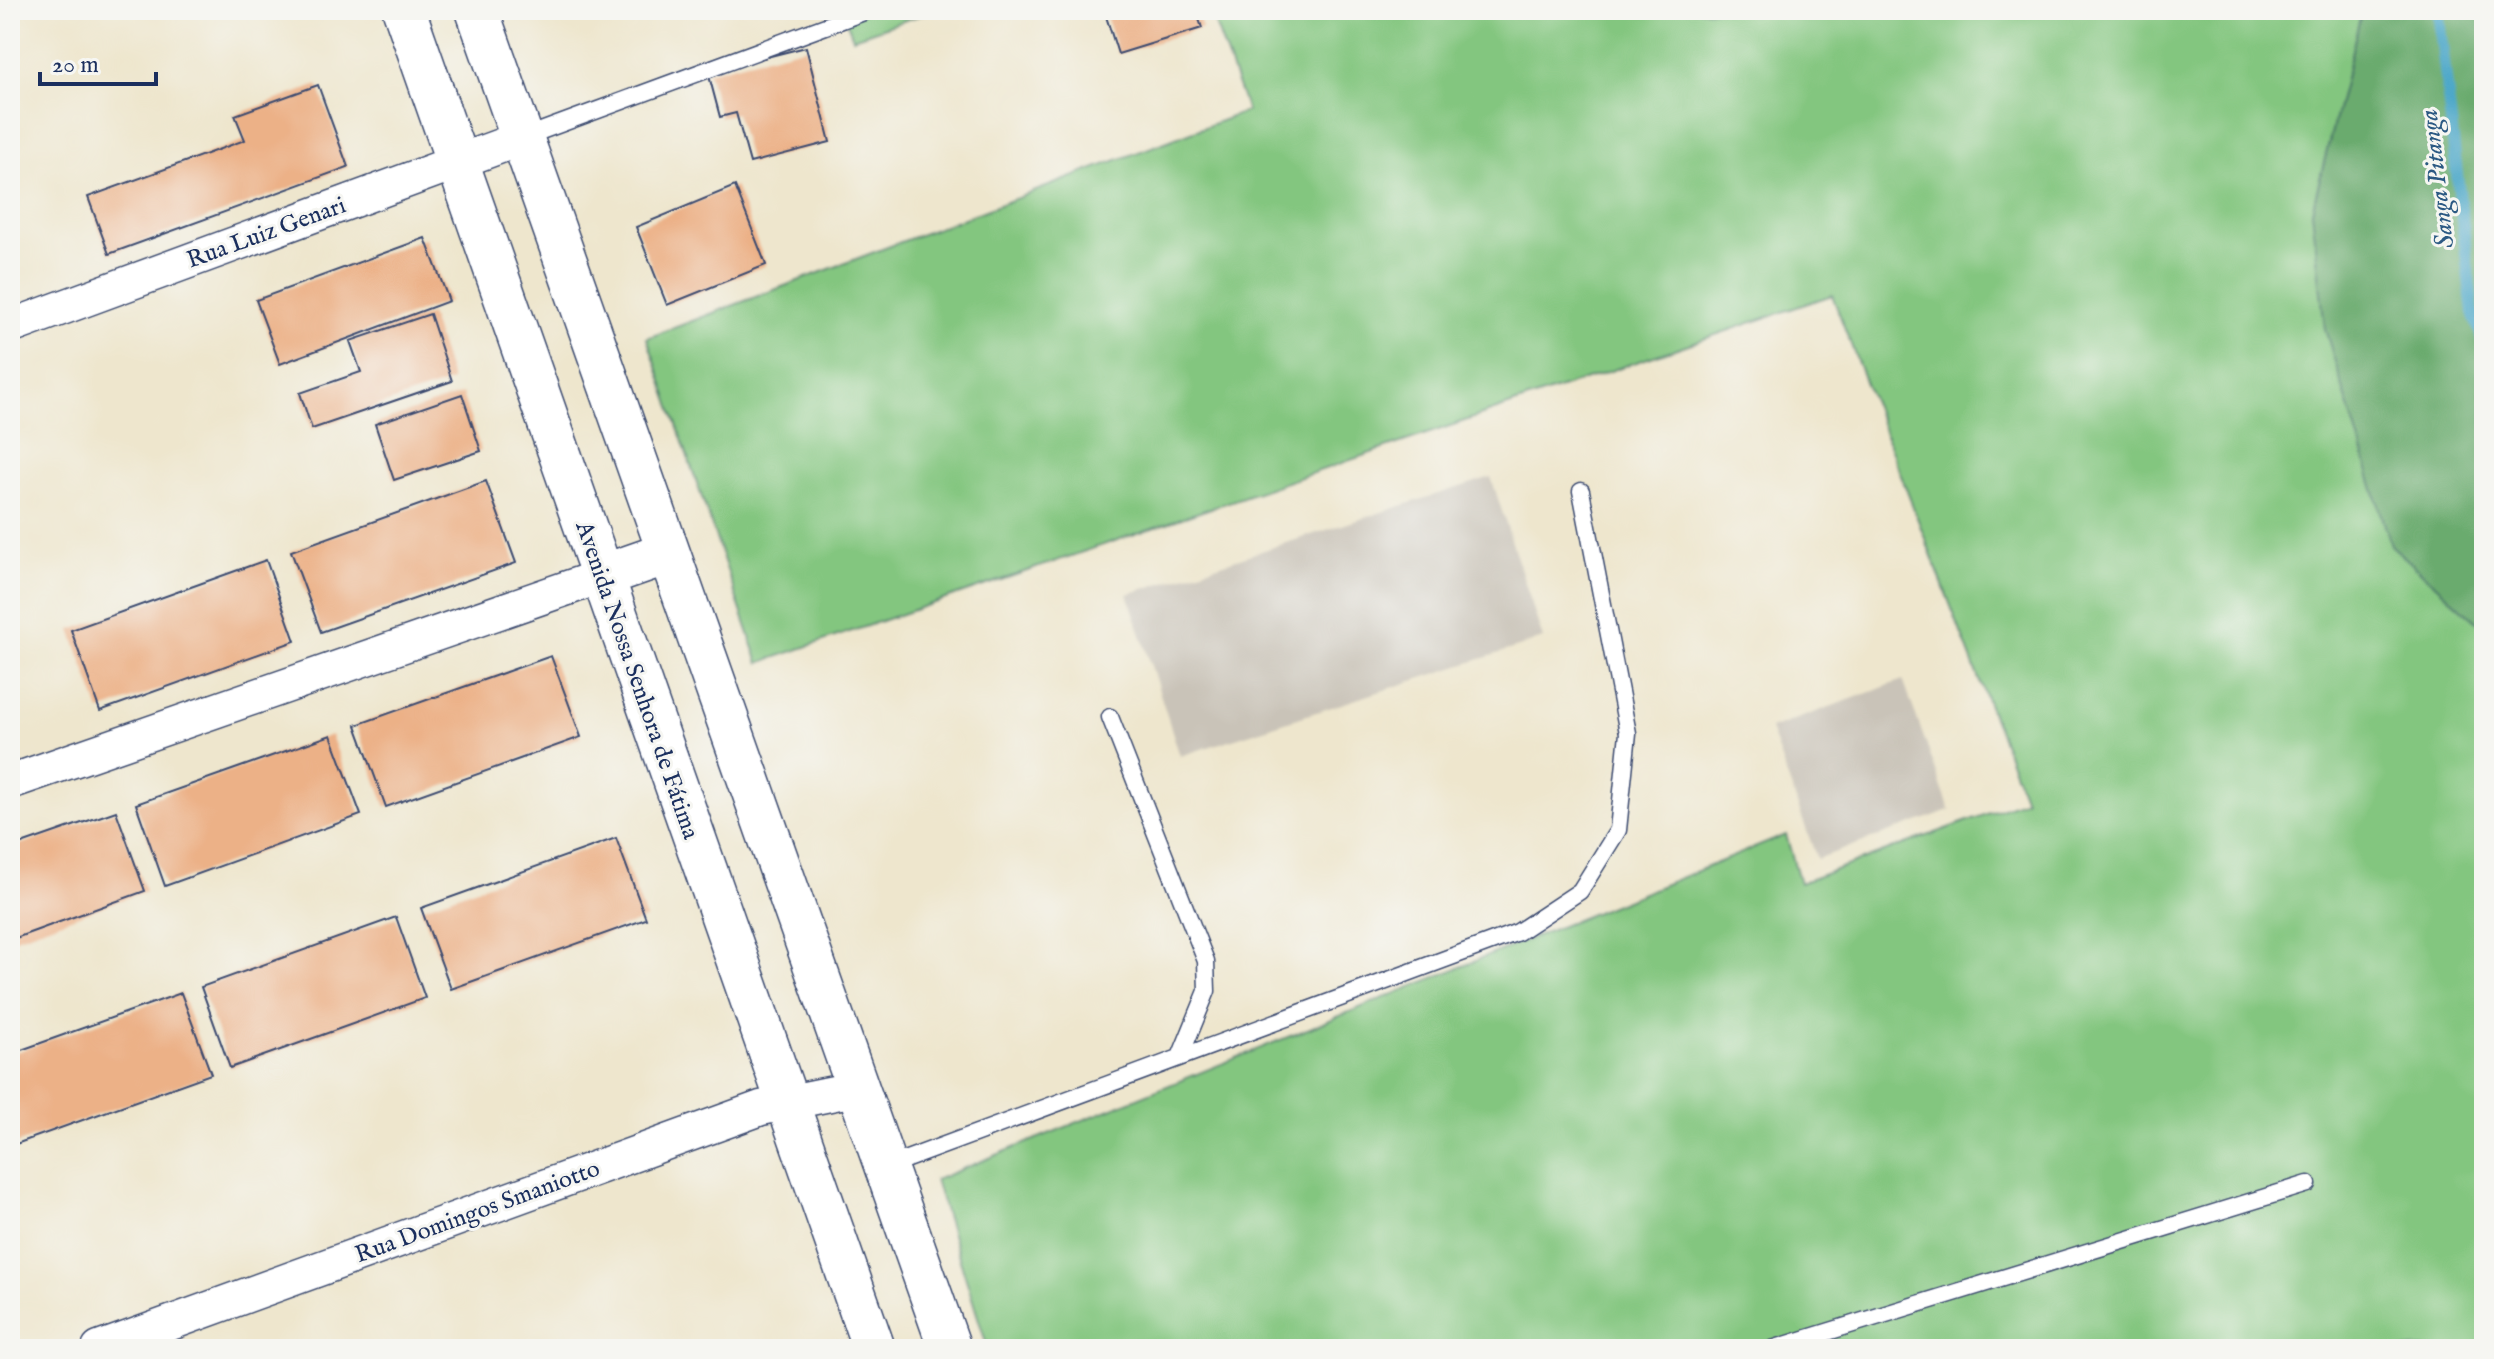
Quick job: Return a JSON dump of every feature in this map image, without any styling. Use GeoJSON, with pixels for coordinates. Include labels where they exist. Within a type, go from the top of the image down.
{"type":"FeatureCollection","features":[{"type":"Feature","properties":{"kind":"street","name":"Avenida Nossa Senhora de Fátima"},"geometry":{"type":"LineString","coordinates":[[404,10],[874,1349]]}},
{"type":"Feature","properties":{"kind":"street"},"geometry":{"type":"LineString","coordinates":[[477,10],[888,1166],[950,1349]]}},
{"type":"Feature","properties":{"kind":"street","name":"Rua Luiz Genari"},"geometry":{"type":"LineString","coordinates":[[10,327],[522,138]]}},
{"type":"Feature","properties":{"kind":"street"},"geometry":{"type":"LineString","coordinates":[[10,782],[668,553]]}},
{"type":"Feature","properties":{"kind":"street","name":"Rua Domingos Smaniotto"},"geometry":{"type":"LineString","coordinates":[[99,1349],[761,1108],[859,1088]]}},
{"type":"Feature","properties":{"kind":"lane"},"geometry":{"type":"LineString","coordinates":[[522,138],[869,10]]}},
{"type":"Feature","properties":{"kind":"lane"},"geometry":{"type":"LineString","coordinates":[[888,1166],[1518,932],[1580,891],[1618,830],[1628,733],[1581,491]]}},
{"type":"Feature","properties":{"kind":"lane"},"geometry":{"type":"LineString","coordinates":[[1110,717],[1206,961],[1207,991],[1180,1057]]}},
{"type":"Feature","properties":{"kind":"lane"},"geometry":{"type":"LineString","coordinates":[[1772,1349],[2308,1184]]}},
{"type":"Feature","properties":{"kind":"shaded area"},"geometry":{"type":"Polygon","coordinates":[[[1491,477],[1543,639],[1180,756],[1128,594],[1491,477]]]}},
{"type":"Feature","properties":{"kind":"shaded area"},"geometry":{"type":"Polygon","coordinates":[[[1903,680],[1950,810],[1817,859],[1770,729],[1903,680]]]}},
{"type":"Feature","properties":{"kind":"green space"},"geometry":{"type":"Polygon","coordinates":[[[842,10],[935,10],[853,38],[842,10]]]}},
{"type":"Feature","properties":{"kind":"green space"},"geometry":{"type":"Polygon","coordinates":[[[1210,10],[2362,10],[2312,211],[2391,545],[2484,628],[2484,1349],[988,1349],[935,1180],[1786,835],[1800,883],[2025,800],[1832,295],[759,663],[647,338],[1247,111],[1210,10]]]}},
{"type":"Feature","properties":{"kind":"green space"},"geometry":{"type":"Polygon","coordinates":[[[2362,10],[2484,10],[2484,628],[2391,545],[2325,329],[2312,211],[2362,10]]]}},
{"type":"Feature","properties":{"kind":"building"},"geometry":{"type":"Polygon","coordinates":[[[1104,10],[1196,10],[1202,28],[1118,54],[1104,10]]]}},
{"type":"Feature","properties":{"kind":"building"},"geometry":{"type":"Polygon","coordinates":[[[806,47],[830,142],[750,163],[736,113],[720,117],[708,72],[806,47]]]}},
{"type":"Feature","properties":{"kind":"building"},"geometry":{"type":"Polygon","coordinates":[[[318,85],[348,167],[109,254],[88,197],[245,140],[235,115],[318,85]]]}},
{"type":"Feature","properties":{"kind":"building"},"geometry":{"type":"Polygon","coordinates":[[[735,186],[766,265],[667,305],[636,227],[735,186]]]}},
{"type":"Feature","properties":{"kind":"building"},"geometry":{"type":"Polygon","coordinates":[[[425,238],[449,301],[280,364],[256,300],[425,238]]]}},
{"type":"Feature","properties":{"kind":"building"},"geometry":{"type":"Polygon","coordinates":[[[430,314],[452,381],[312,429],[300,393],[361,372],[350,341],[430,314]]]}},
{"type":"Feature","properties":{"kind":"building"},"geometry":{"type":"Polygon","coordinates":[[[462,394],[481,451],[394,480],[375,424],[462,394]]]}},
{"type":"Feature","properties":{"kind":"building"},"geometry":{"type":"Polygon","coordinates":[[[486,481],[516,563],[321,632],[291,551],[486,481]]]}},
{"type":"Feature","properties":{"kind":"building"},"geometry":{"type":"Polygon","coordinates":[[[266,560],[295,641],[100,711],[71,630],[266,560]]]}},
{"type":"Feature","properties":{"kind":"building"},"geometry":{"type":"Polygon","coordinates":[[[551,656],[581,737],[386,807],[356,725],[551,656]]]}},
{"type":"Feature","properties":{"kind":"building"},"geometry":{"type":"Polygon","coordinates":[[[331,735],[361,815],[165,886],[136,804],[331,735]]]}},
{"type":"Feature","properties":{"kind":"building"},"geometry":{"type":"Polygon","coordinates":[[[116,811],[145,891],[10,940],[10,848],[116,811]]]}},
{"type":"Feature","properties":{"kind":"building"},"geometry":{"type":"Polygon","coordinates":[[[616,838],[646,919],[451,989],[421,908],[616,838]]]}},
{"type":"Feature","properties":{"kind":"building"},"geometry":{"type":"Polygon","coordinates":[[[396,917],[425,998],[230,1068],[201,987],[396,917]]]}},
{"type":"Feature","properties":{"kind":"building"},"geometry":{"type":"Polygon","coordinates":[[[181,993],[211,1074],[16,1144],[10,1128],[10,1054],[181,993]]]}},
{"type":"Feature","properties":{"kind":"waterway","name":"Sanga Pitanga"},"geometry":{"type":"LineString","coordinates":[[2438,10],[2473,313],[2484,342]]}}]}
